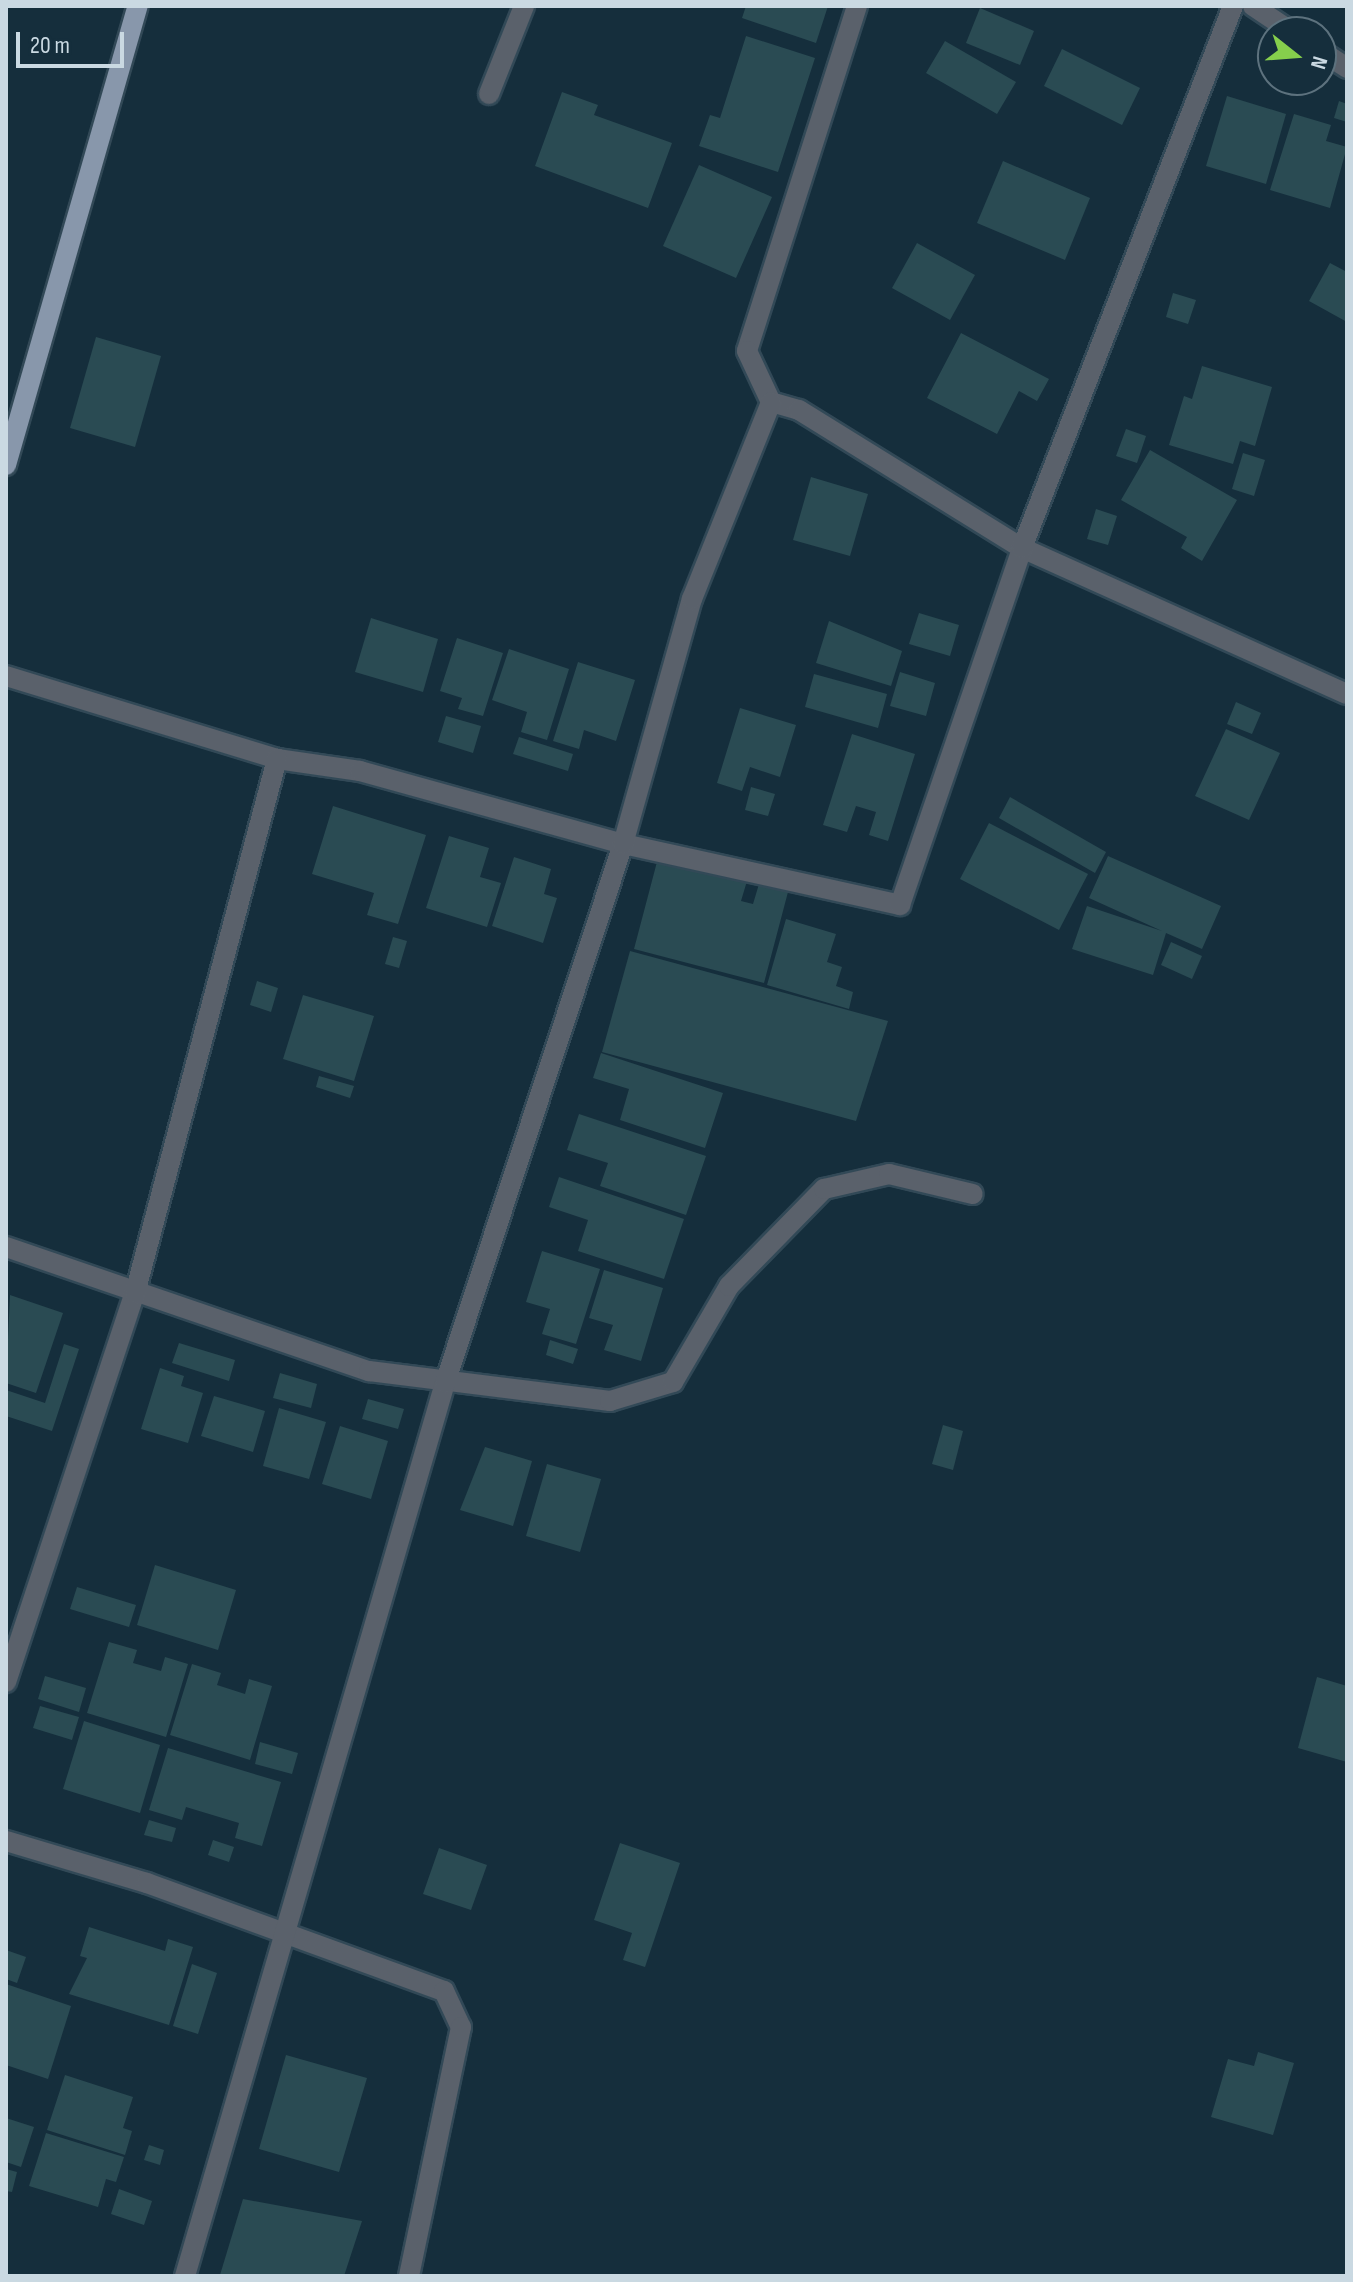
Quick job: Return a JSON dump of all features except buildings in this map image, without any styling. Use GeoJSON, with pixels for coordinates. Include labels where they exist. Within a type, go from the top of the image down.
{"type":"FeatureCollection","features":[{"type":"Feature","properties":{"kind":"main road"},"geometry":{"type":"LineString","coordinates":[[6,465],[138,6]]}},
{"type":"Feature","properties":{"kind":"street"},"geometry":{"type":"LineString","coordinates":[[489,94],[524,6]]}},
{"type":"Feature","properties":{"kind":"street"},"geometry":{"type":"LineString","coordinates":[[185,2276],[445,1383],[623,844],[692,599],[771,402],[747,351],[857,6]]}},
{"type":"Feature","properties":{"kind":"street"},"geometry":{"type":"LineString","coordinates":[[6,676],[277,759],[360,771],[623,844],[900,905],[1022,548],[1233,6]]}},
{"type":"Feature","properties":{"kind":"street"},"geometry":{"type":"LineString","coordinates":[[771,402],[799,410],[1022,548],[1347,694]]}},
{"type":"Feature","properties":{"kind":"street"},"geometry":{"type":"LineString","coordinates":[[6,1682],[135,1293],[277,759]]}},
{"type":"Feature","properties":{"kind":"street"},"geometry":{"type":"LineString","coordinates":[[6,1247],[369,1371],[445,1383],[610,1401],[673,1382],[729,1286],[824,1189],[889,1174],[973,1194]]}},
{"type":"Feature","properties":{"kind":"street"},"geometry":{"type":"LineString","coordinates":[[6,1841],[287,1933],[444,1991],[461,2027],[409,2276]]}}]}
